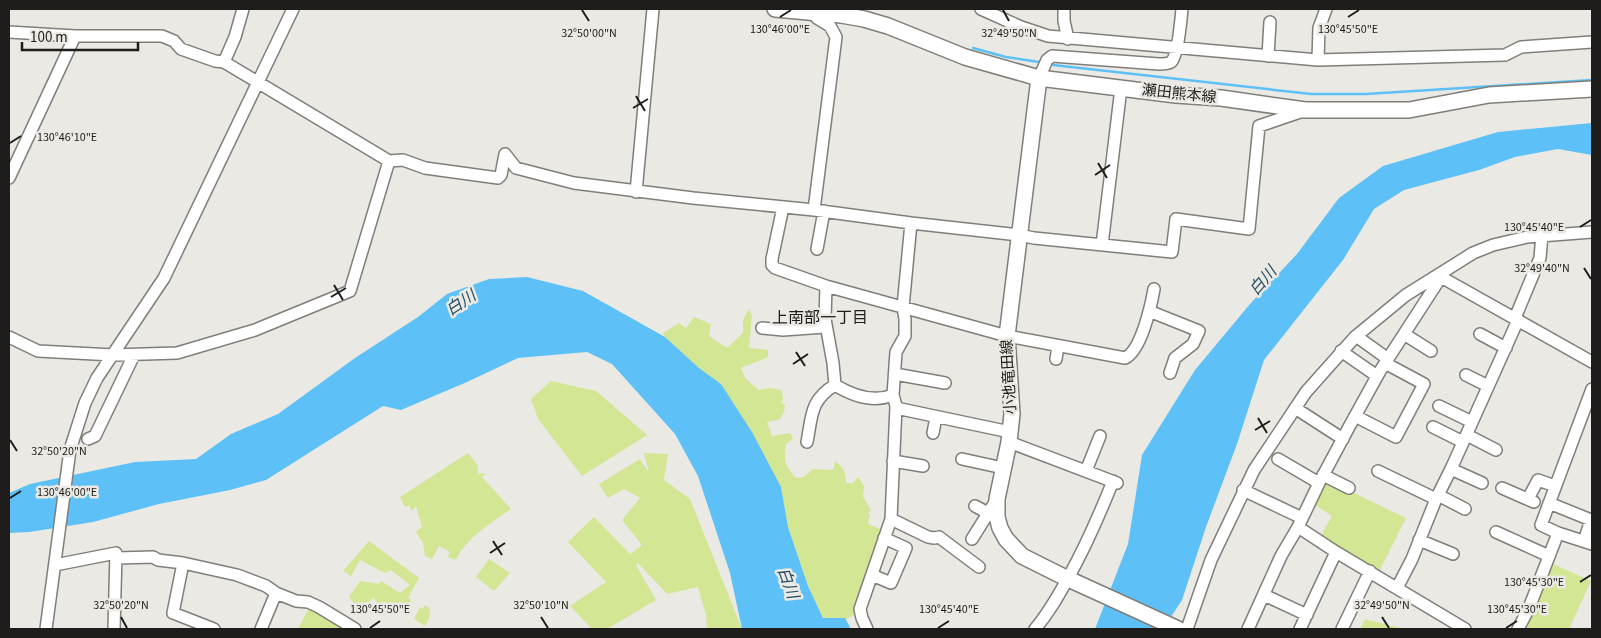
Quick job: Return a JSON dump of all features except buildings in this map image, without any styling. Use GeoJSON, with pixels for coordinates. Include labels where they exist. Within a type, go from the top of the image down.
{"type":"FeatureCollection","features":[{"type":"Feature","properties":{"kind":"main road","name":"瀬田熊本線"},"geometry":{"type":"LineString","coordinates":[[774,9],[817,11],[864,19],[888,26],[966,57],[1039,78],[1176,95],[1222,98],[1305,110],[1409,110],[1489,95],[1592,89]]}},
{"type":"Feature","properties":{"kind":"main road","name":"小池竜田線"},"geometry":{"type":"LineString","coordinates":[[1039,78],[1007,336],[1012,400],[1010,437],[997,499],[996,511],[1000,528],[1014,549],[1030,561],[1180,629]]}},
{"type":"Feature","properties":{"kind":"street"},"geometry":{"type":"LineString","coordinates":[[224,62],[235,37],[243,9]]}},
{"type":"Feature","properties":{"kind":"street"},"geometry":{"type":"LineString","coordinates":[[46,629],[70,450],[85,403],[97,378],[164,278],[293,9]]}},
{"type":"Feature","properties":{"kind":"street"},"geometry":{"type":"LineString","coordinates":[[636,192],[653,9]]}},
{"type":"Feature","properties":{"kind":"street"},"geometry":{"type":"LineString","coordinates":[[981,9],[1006,14],[1048,36],[1318,60],[1505,55],[1522,47],[1592,42]]}},
{"type":"Feature","properties":{"kind":"street"},"geometry":{"type":"LineString","coordinates":[[1064,9],[1064,21],[1068,39]]}},
{"type":"Feature","properties":{"kind":"street"},"geometry":{"type":"LineString","coordinates":[[1039,78],[1047,60],[1052,56],[1164,64],[1171,62],[1176,47],[1182,9]]}},
{"type":"Feature","properties":{"kind":"street"},"geometry":{"type":"LineString","coordinates":[[1318,60],[1318,28],[1326,9]]}},
{"type":"Feature","properties":{"kind":"street"},"geometry":{"type":"LineString","coordinates":[[817,11],[817,18],[830,26],[836,37],[817,249]]}},
{"type":"Feature","properties":{"kind":"street"},"geometry":{"type":"LineString","coordinates":[[1268,56],[1270,22]]}},
{"type":"Feature","properties":{"kind":"street"},"geometry":{"type":"LineString","coordinates":[[9,32],[75,36],[162,36],[174,41],[181,49],[215,61],[224,62],[389,161],[403,160],[426,168],[498,178],[501,175],[505,154],[516,168],[574,183],[636,192],[819,210],[911,224],[1172,252],[1176,219],[1250,229],[1259,126],[1305,110]]}},
{"type":"Feature","properties":{"kind":"street"},"geometry":{"type":"LineString","coordinates":[[9,178],[75,36]]}},
{"type":"Feature","properties":{"kind":"street"},"geometry":{"type":"LineString","coordinates":[[1102,245],[1121,88]]}},
{"type":"Feature","properties":{"kind":"street"},"geometry":{"type":"LineString","coordinates":[[9,336],[38,351],[112,355],[177,353],[254,330],[350,291],[389,161]]}},
{"type":"Feature","properties":{"kind":"street"},"geometry":{"type":"LineString","coordinates":[[783,207],[772,265],[775,268],[826,286],[1007,336],[1058,346],[1091,358],[1128,357],[1143,330],[1154,289]]}},
{"type":"Feature","properties":{"kind":"street"},"geometry":{"type":"LineString","coordinates":[[867,629],[860,614],[860,609],[890,519],[896,408],[893,395],[896,352],[905,336],[903,307],[911,224]]}},
{"type":"Feature","properties":{"kind":"street"},"geometry":{"type":"LineString","coordinates":[[1180,629],[1210,560],[1254,470],[1312,385],[1356,336],[1406,295],[1482,249],[1516,239],[1542,235],[1592,232]]}},
{"type":"Feature","properties":{"kind":"street"},"geometry":{"type":"LineString","coordinates":[[1397,588],[1412,559],[1437,497],[1506,348],[1540,258],[1542,235]]}},
{"type":"Feature","properties":{"kind":"street"},"geometry":{"type":"LineString","coordinates":[[1440,275],[1592,362]]}},
{"type":"Feature","properties":{"kind":"street"},"geometry":{"type":"LineString","coordinates":[[1248,629],[1281,556],[1355,416],[1386,361],[1440,275]]}},
{"type":"Feature","properties":{"kind":"street"},"geometry":{"type":"LineString","coordinates":[[826,286],[824,305],[825,327],[833,358],[834,385]]}},
{"type":"Feature","properties":{"kind":"street"},"geometry":{"type":"LineString","coordinates":[[1149,311],[1199,331],[1193,344],[1174,358],[1170,373]]}},
{"type":"Feature","properties":{"kind":"street"},"geometry":{"type":"LineString","coordinates":[[762,328],[783,330],[825,327]]}},
{"type":"Feature","properties":{"kind":"street"},"geometry":{"type":"LineString","coordinates":[[1404,334],[1431,351]]}},
{"type":"Feature","properties":{"kind":"street"},"geometry":{"type":"LineString","coordinates":[[1480,334],[1506,348]]}},
{"type":"Feature","properties":{"kind":"street"},"geometry":{"type":"LineString","coordinates":[[1355,416],[1396,437],[1424,384],[1386,361],[1356,336]]}},
{"type":"Feature","properties":{"kind":"street"},"geometry":{"type":"LineString","coordinates":[[1056,359],[1058,346]]}},
{"type":"Feature","properties":{"kind":"street"},"geometry":{"type":"LineString","coordinates":[[1341,351],[1378,376]]}},
{"type":"Feature","properties":{"kind":"street"},"geometry":{"type":"LineString","coordinates":[[88,439],[95,436],[134,355]]}},
{"type":"Feature","properties":{"kind":"street"},"geometry":{"type":"LineString","coordinates":[[895,374],[945,383]]}},
{"type":"Feature","properties":{"kind":"street"},"geometry":{"type":"LineString","coordinates":[[1466,374],[1488,386]]}},
{"type":"Feature","properties":{"kind":"street"},"geometry":{"type":"LineString","coordinates":[[834,385],[869,399],[880,399],[893,395]]}},
{"type":"Feature","properties":{"kind":"street"},"geometry":{"type":"LineString","coordinates":[[807,442],[813,410],[817,400],[822,393],[834,385]]}},
{"type":"Feature","properties":{"kind":"street"},"geometry":{"type":"LineString","coordinates":[[1549,504],[1591,520],[1588,542],[1558,533],[1541,524],[1592,389]]}},
{"type":"Feature","properties":{"kind":"street"},"geometry":{"type":"LineString","coordinates":[[1439,406],[1472,422]]}},
{"type":"Feature","properties":{"kind":"street"},"geometry":{"type":"LineString","coordinates":[[896,408],[936,416],[1010,437],[1115,482],[1090,538],[1068,579],[1053,606],[1035,629]]}},
{"type":"Feature","properties":{"kind":"street"},"geometry":{"type":"LineString","coordinates":[[1295,408],[1343,439]]}},
{"type":"Feature","properties":{"kind":"street"},"geometry":{"type":"LineString","coordinates":[[932,433],[936,416]]}},
{"type":"Feature","properties":{"kind":"street"},"geometry":{"type":"LineString","coordinates":[[1433,427],[1496,450]]}},
{"type":"Feature","properties":{"kind":"street"},"geometry":{"type":"LineString","coordinates":[[1086,471],[1100,436]]}},
{"type":"Feature","properties":{"kind":"street"},"geometry":{"type":"LineString","coordinates":[[962,459],[1003,468]]}},
{"type":"Feature","properties":{"kind":"street"},"geometry":{"type":"LineString","coordinates":[[1278,459],[1321,479],[1349,488]]}},
{"type":"Feature","properties":{"kind":"street"},"geometry":{"type":"LineString","coordinates":[[893,461],[923,466]]}},
{"type":"Feature","properties":{"kind":"street"},"geometry":{"type":"LineString","coordinates":[[1451,469],[1482,483]]}},
{"type":"Feature","properties":{"kind":"street"},"geometry":{"type":"LineString","coordinates":[[1378,471],[1465,509]]}},
{"type":"Feature","properties":{"kind":"street"},"geometry":{"type":"LineString","coordinates":[[1502,488],[1532,501],[1538,480],[1556,486]]}},
{"type":"Feature","properties":{"kind":"street"},"geometry":{"type":"LineString","coordinates":[[1243,490],[1300,522],[1336,552],[1465,629]]}},
{"type":"Feature","properties":{"kind":"street"},"geometry":{"type":"LineString","coordinates":[[972,539],[997,499]]}},
{"type":"Feature","properties":{"kind":"street"},"geometry":{"type":"LineString","coordinates":[[975,506],[988,513]]}},
{"type":"Feature","properties":{"kind":"street"},"geometry":{"type":"LineString","coordinates":[[890,519],[928,537],[939,537],[979,567]]}},
{"type":"Feature","properties":{"kind":"street"},"geometry":{"type":"LineString","coordinates":[[1496,532],[1549,556]]}},
{"type":"Feature","properties":{"kind":"street"},"geometry":{"type":"LineString","coordinates":[[1518,629],[1529,608],[1558,533]]}},
{"type":"Feature","properties":{"kind":"street"},"geometry":{"type":"LineString","coordinates":[[872,575],[891,583],[906,548],[884,538]]}},
{"type":"Feature","properties":{"kind":"street"},"geometry":{"type":"LineString","coordinates":[[1419,540],[1453,554]]}},
{"type":"Feature","properties":{"kind":"street"},"geometry":{"type":"LineString","coordinates":[[1300,629],[1336,552]]}},
{"type":"Feature","properties":{"kind":"street"},"geometry":{"type":"LineString","coordinates":[[56,559],[116,553],[114,629]]}},
{"type":"Feature","properties":{"kind":"street"},"geometry":{"type":"LineString","coordinates":[[116,558],[153,557],[158,560],[183,563],[237,575],[266,586],[276,593],[296,601],[308,602],[319,607],[355,629]]}},
{"type":"Feature","properties":{"kind":"street"},"geometry":{"type":"LineString","coordinates":[[183,563],[173,613],[214,629]]}},
{"type":"Feature","properties":{"kind":"street"},"geometry":{"type":"LineString","coordinates":[[1342,629],[1370,571]]}},
{"type":"Feature","properties":{"kind":"street"},"geometry":{"type":"LineString","coordinates":[[262,629],[276,593]]}},
{"type":"Feature","properties":{"kind":"street"},"geometry":{"type":"LineString","coordinates":[[1264,595],[1307,614]]}},
{"type":"Feature","properties":{"kind":"green space"},"geometry":{"type":"Polygon","coordinates":[[[749,309],[752,316],[749,348],[768,350],[768,357],[741,368],[745,378],[759,390],[768,388],[782,390],[783,400],[781,402],[785,405],[784,412],[780,419],[767,422],[772,436],[790,433],[793,439],[786,444],[785,449],[785,458],[789,470],[796,478],[804,477],[813,469],[833,470],[835,461],[844,470],[846,483],[853,483],[858,477],[864,486],[863,497],[871,510],[868,513],[870,515],[868,524],[885,531],[856,613],[846,620],[844,618],[823,618],[808,586],[788,527],[781,487],[721,384],[699,368],[663,333],[679,323],[686,328],[694,317],[711,324],[709,336],[727,348],[743,333],[743,320],[749,309]]]}},
{"type":"Feature","properties":{"kind":"green space"},"geometry":{"type":"Polygon","coordinates":[[[551,381],[596,391],[647,435],[582,476],[538,419],[531,399],[551,381]]]}},
{"type":"Feature","properties":{"kind":"green space"},"geometry":{"type":"Polygon","coordinates":[[[468,453],[478,466],[478,474],[486,473],[482,477],[511,509],[487,525],[466,545],[456,560],[448,557],[450,552],[439,546],[432,559],[425,556],[423,543],[416,532],[422,527],[416,506],[412,511],[409,505],[405,507],[400,497],[468,453]]]}},
{"type":"Feature","properties":{"kind":"green space"},"geometry":{"type":"Polygon","coordinates":[[[644,453],[668,454],[664,480],[690,499],[742,629],[707,629],[706,615],[698,587],[667,594],[638,563],[636,565],[656,600],[607,629],[592,629],[570,606],[606,582],[568,542],[594,517],[630,554],[642,545],[622,520],[640,498],[624,489],[608,498],[599,484],[640,459],[649,473],[644,453]]]}},
{"type":"Feature","properties":{"kind":"green space"},"geometry":{"type":"Polygon","coordinates":[[[1325,479],[1406,518],[1379,572],[1320,537],[1332,516],[1312,503],[1325,479]]]}},
{"type":"Feature","properties":{"kind":"green space"},"geometry":{"type":"Polygon","coordinates":[[[369,541],[419,578],[408,598],[411,600],[409,606],[402,604],[398,615],[395,613],[394,608],[384,605],[381,609],[374,598],[368,602],[354,603],[349,597],[360,581],[379,584],[381,581],[400,593],[410,585],[391,570],[385,573],[360,560],[351,576],[343,571],[369,541]]]}},
{"type":"Feature","properties":{"kind":"green space"},"geometry":{"type":"Polygon","coordinates":[[[489,559],[510,573],[494,591],[476,577],[489,559]]]}},
{"type":"Feature","properties":{"kind":"green space"},"geometry":{"type":"Polygon","coordinates":[[[1551,563],[1591,581],[1569,629],[1521,629],[1551,563]]]}},
{"type":"Feature","properties":{"kind":"green space"},"geometry":{"type":"Polygon","coordinates":[[[425,605],[430,609],[429,619],[425,626],[414,619],[420,607],[423,609],[425,605]]]}},
{"type":"Feature","properties":{"kind":"green space"},"geometry":{"type":"Polygon","coordinates":[[[310,606],[352,629],[298,629],[310,606]]]}},
{"type":"Feature","properties":{"kind":"green space"},"geometry":{"type":"Polygon","coordinates":[[[1365,619],[1404,629],[1360,629],[1365,619]]]}},
{"type":"Feature","properties":{"kind":"water"},"geometry":{"type":"Polygon","coordinates":[[[1592,123],[1592,155],[1558,149],[1515,157],[1479,170],[1404,190],[1374,209],[1343,260],[1264,360],[1237,444],[1206,527],[1182,600],[1163,629],[1095,629],[1128,544],[1142,455],[1195,370],[1250,304],[1297,254],[1339,198],[1383,166],[1498,132],[1592,123]]]}},
{"type":"Feature","properties":{"kind":"water","name":"白川"},"geometry":{"type":"Polygon","coordinates":[[[527,277],[583,291],[665,337],[699,368],[721,384],[752,432],[781,487],[788,527],[808,586],[823,618],[845,618],[851,629],[742,629],[730,573],[698,476],[675,434],[612,364],[587,352],[518,358],[401,410],[383,406],[266,480],[230,490],[159,504],[93,522],[29,532],[9,533],[9,493],[30,484],[135,462],[196,459],[231,434],[278,414],[355,358],[418,317],[447,294],[489,279],[527,277]]]}},
{"type":"Feature","properties":{"kind":"waterway"},"geometry":{"type":"LineString","coordinates":[[973,48],[1006,57],[1039,62]]}},
{"type":"Feature","properties":{"kind":"waterway"},"geometry":{"type":"LineString","coordinates":[[1053,65],[1311,94],[1366,94],[1592,80]]}},
{"type":"Feature","properties":{"kind":"district","name":"上南部一丁目"},"geometry":{"type":"Point","coordinates":[820,318]}}]}
